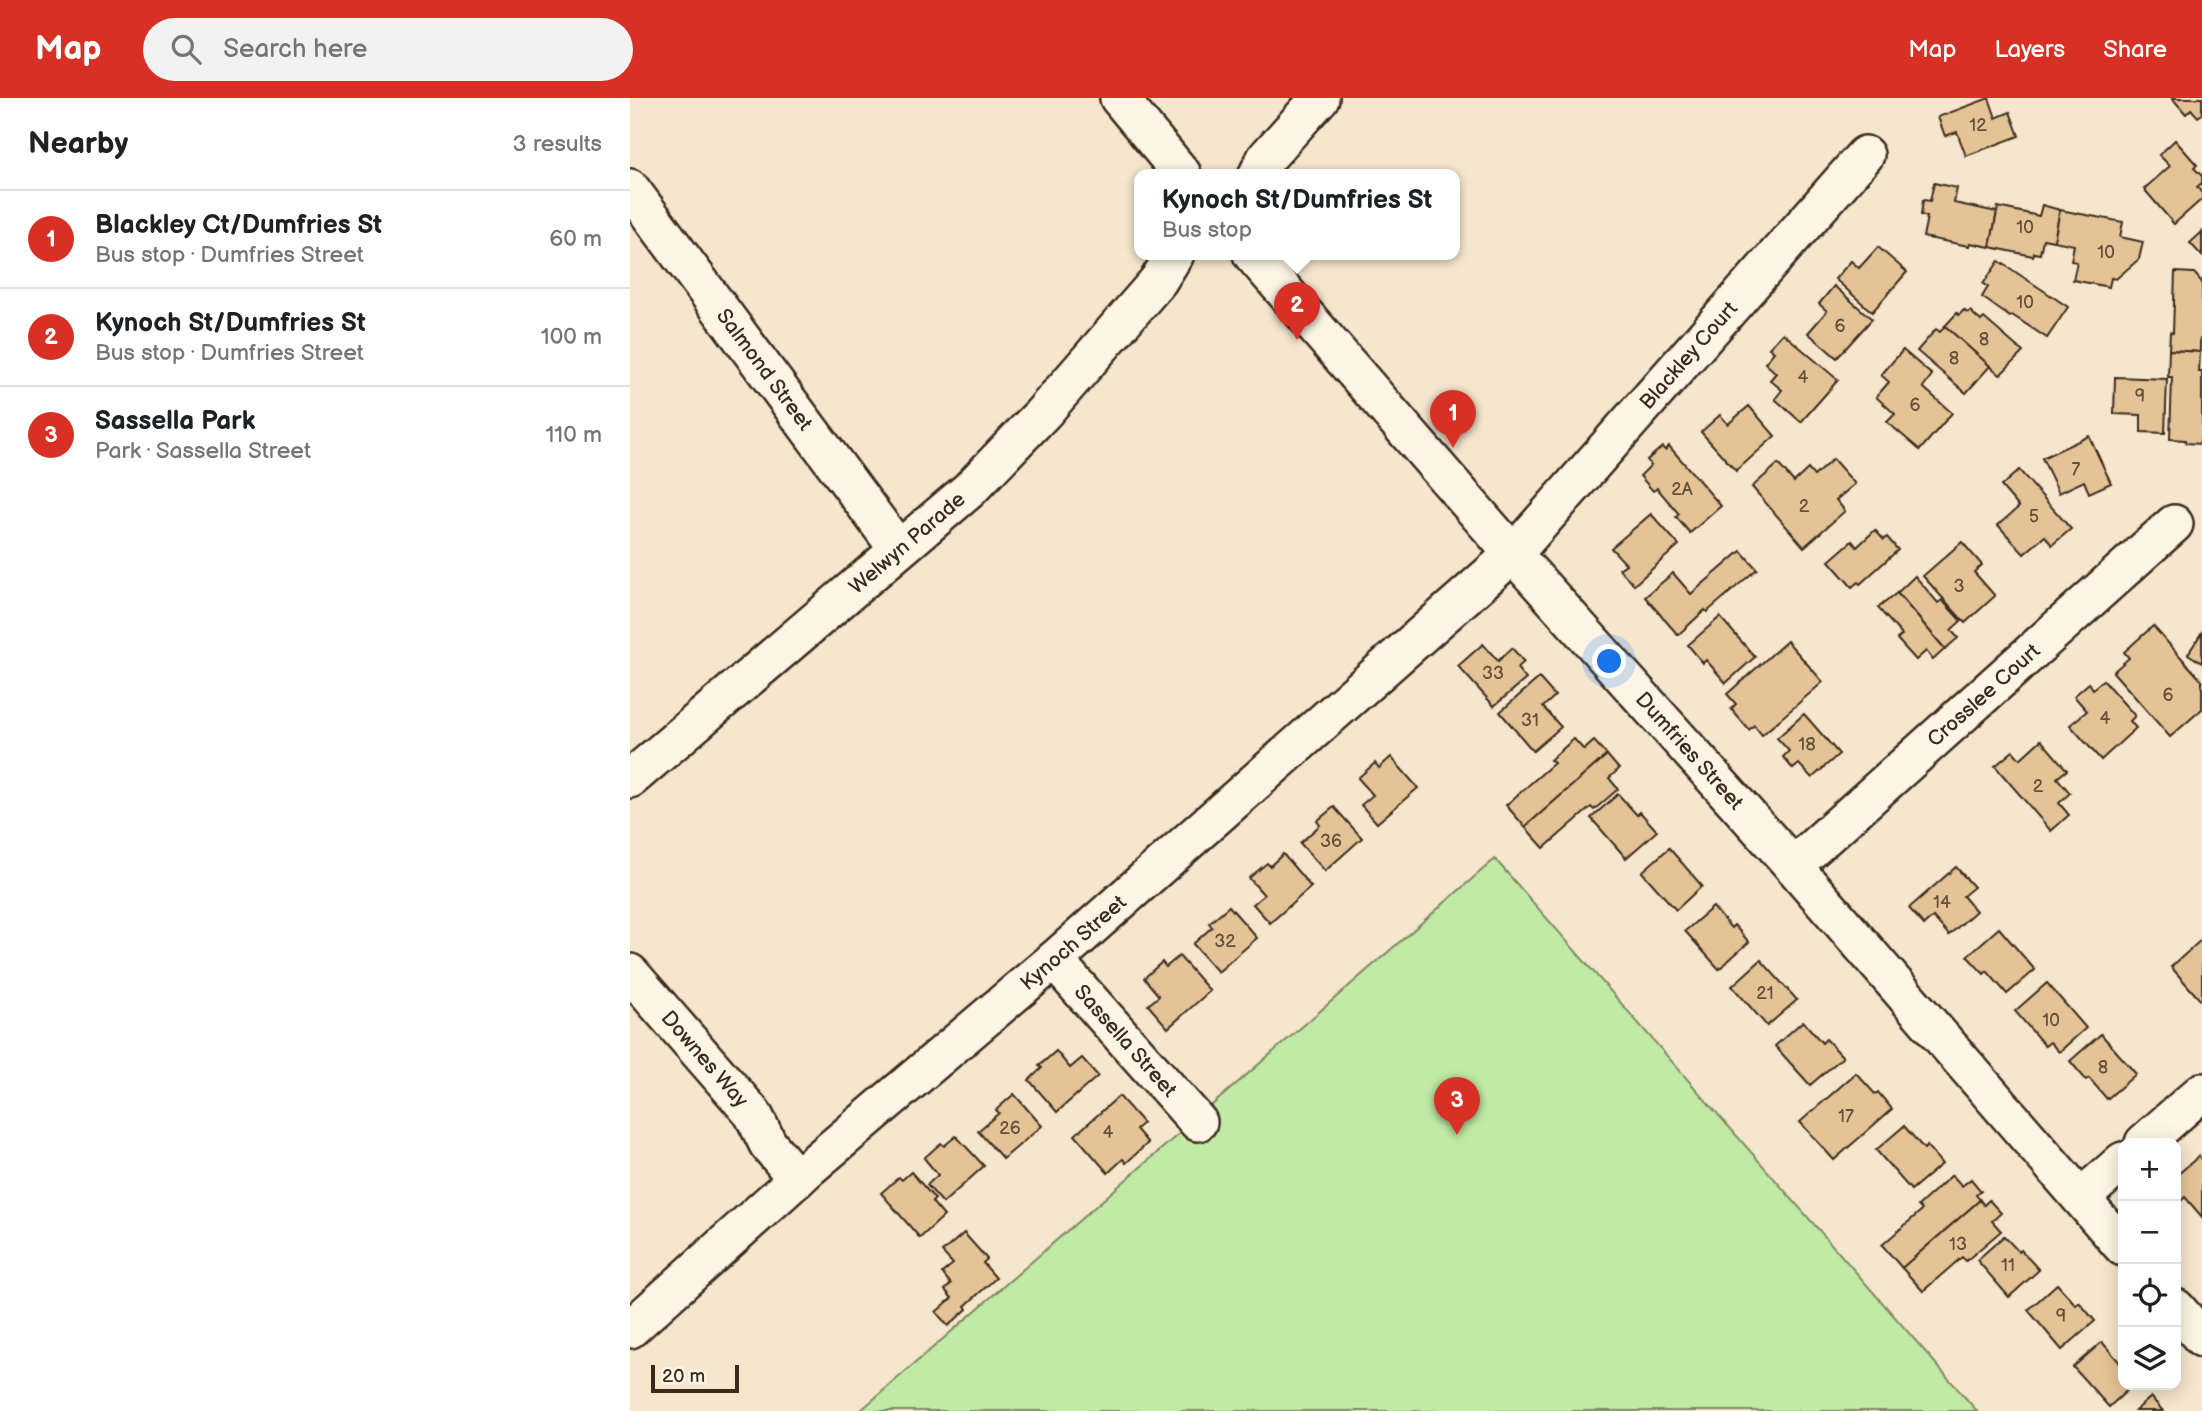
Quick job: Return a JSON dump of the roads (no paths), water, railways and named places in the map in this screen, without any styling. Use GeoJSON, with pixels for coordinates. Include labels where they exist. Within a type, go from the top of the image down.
{"type":"FeatureCollection","features":[{"type":"Feature","properties":{"kind":"street"},"geometry":{"type":"LineString","coordinates":[[1119,98],[1178,169]]}},
{"type":"Feature","properties":{"kind":"street"},"geometry":{"type":"LineString","coordinates":[[1255,169],[1320,98]]}},
{"type":"Feature","properties":{"kind":"street","name":"Blackley Court"},"geometry":{"type":"LineString","coordinates":[[1513,554],[1865,155]]}},
{"type":"Feature","properties":{"kind":"street","name":"Salmond Street"},"geometry":{"type":"LineString","coordinates":[[630,188],[898,549]]}},
{"type":"Feature","properties":{"kind":"street","name":"Welwyn Parade"},"geometry":{"type":"LineString","coordinates":[[630,779],[969,490],[1003,456],[1166,268],[1182,260]]}},
{"type":"Feature","properties":{"kind":"street","name":"Dumfries Street"},"geometry":{"type":"LineString","coordinates":[[1257,260],[1513,554],[1793,866],[2118,1241]]}},
{"type":"Feature","properties":{"kind":"street","name":"Crosslee Court"},"geometry":{"type":"LineString","coordinates":[[1793,866],[2174,524]]}},
{"type":"Feature","properties":{"kind":"street","name":"Kynoch Street"},"geometry":{"type":"LineString","coordinates":[[630,1329],[804,1173],[1054,960],[1513,554]]}},
{"type":"Feature","properties":{"kind":"street","name":"Sassella Street"},"geometry":{"type":"LineString","coordinates":[[1054,960],[1198,1122]]}},
{"type":"Feature","properties":{"kind":"street","name":"Downes Way"},"geometry":{"type":"LineString","coordinates":[[630,973],[753,1114],[768,1144],[804,1173]]}},
{"type":"Feature","properties":{"kind":"street"},"geometry":{"type":"LineString","coordinates":[[2150,1138],[2202,1092]]}},
{"type":"Feature","properties":{"kind":"street"},"geometry":{"type":"LineString","coordinates":[[2081,1198],[2118,1165]]}},
{"type":"Feature","properties":{"kind":"street"},"geometry":{"type":"LineString","coordinates":[[2181,1314],[2202,1338]]}},
{"type":"Feature","properties":{"kind":"place","name":"Kynoch St/Dumfries St"},"geometry":{"type":"Point","coordinates":[1297,340]}},
{"type":"Feature","properties":{"kind":"place","name":"Blackley Ct/Dumfries St"},"geometry":{"type":"Point","coordinates":[1453,448]}},
{"type":"Feature","properties":{"kind":"place","name":"Sassella Park"},"geometry":{"type":"Point","coordinates":[1457,1135]}}]}
